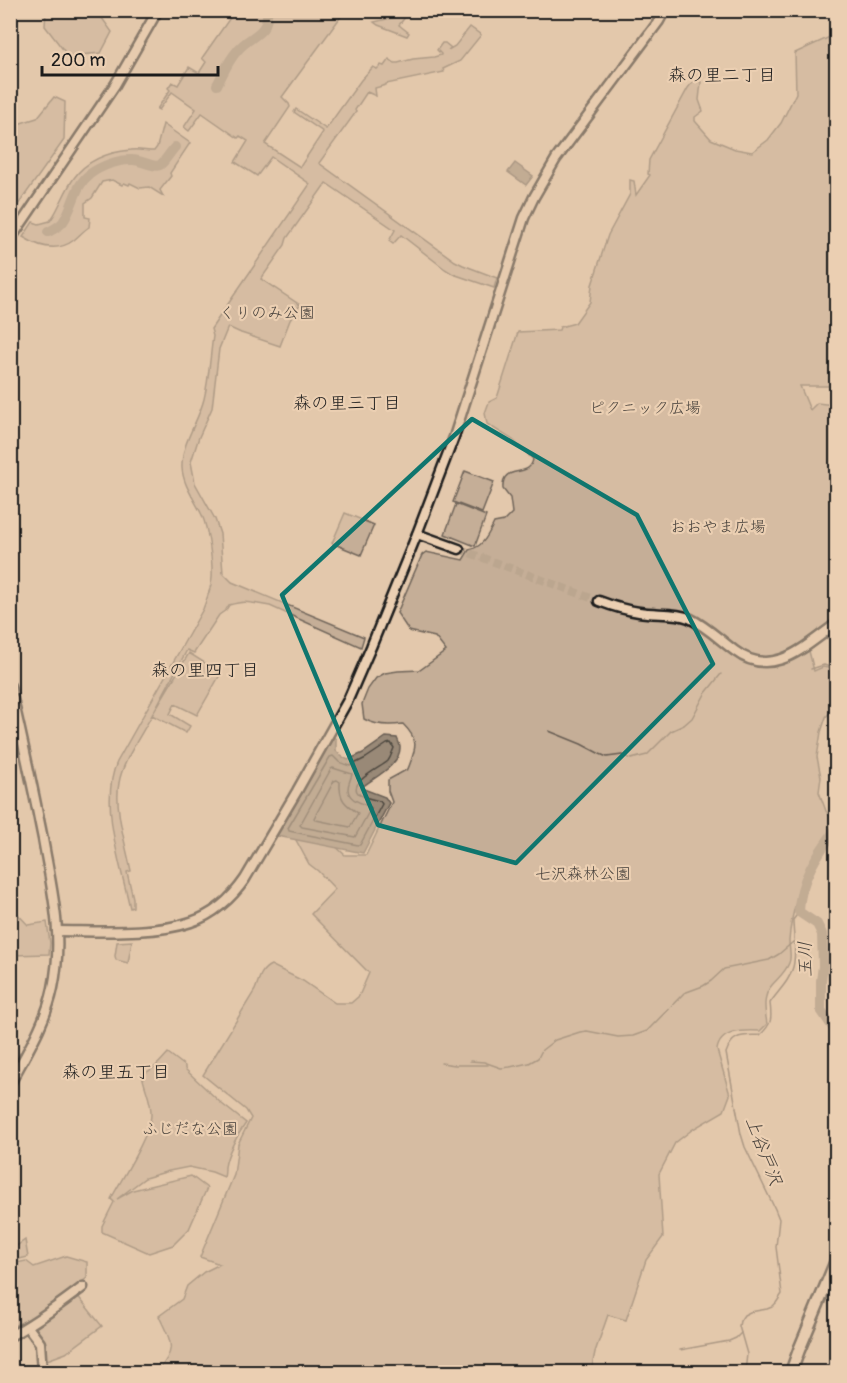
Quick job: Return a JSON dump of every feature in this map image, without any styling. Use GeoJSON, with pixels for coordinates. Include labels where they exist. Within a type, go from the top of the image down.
{"type":"FeatureCollection","features":[{"type":"Feature","properties":{"kind":"main road"},"geometry":{"type":"LineString","coordinates":[[791,1372],[837,1261]]}},
{"type":"Feature","properties":{"kind":"street"},"geometry":{"type":"LineString","coordinates":[[10,240],[115,84],[158,10]]}},
{"type":"Feature","properties":{"kind":"street"},"geometry":{"type":"LineString","coordinates":[[57,931],[120,931],[176,926],[193,922],[225,902],[245,879],[348,700],[417,534],[454,437],[524,218],[534,197],[556,159],[665,10]]}},
{"type":"Feature","properties":{"kind":"street"},"geometry":{"type":"LineString","coordinates":[[417,534],[459,549]]}},
{"type":"Feature","properties":{"kind":"street"},"geometry":{"type":"LineString","coordinates":[[599,601],[621,609],[687,617],[737,653],[758,661],[771,662],[792,656],[837,624]]}},
{"type":"Feature","properties":{"kind":"street"},"geometry":{"type":"LineString","coordinates":[[10,686],[57,914],[57,961],[50,999],[32,1043],[10,1084]]}},
{"type":"Feature","properties":{"kind":"street"},"geometry":{"type":"LineString","coordinates":[[10,1336],[28,1327],[83,1287]]}},
{"type":"Feature","properties":{"kind":"street"},"geometry":{"type":"LineString","coordinates":[[28,1327],[40,1343],[42,1372]]}},
{"type":"Feature","properties":{"kind":"highlighted area"},"geometry":{"type":"Polygon","coordinates":[[[472,419],[637,515],[713,664],[516,863],[378,825],[282,595],[472,419]]]}},
{"type":"Feature","properties":{"kind":"green space"},"geometry":{"type":"Polygon","coordinates":[[[46,11],[97,11],[112,32],[101,53],[68,56],[45,26],[46,11]]]}},
{"type":"Feature","properties":{"kind":"green space","name":"くりのみ公園"},"geometry":{"type":"Polygon","coordinates":[[[226,11],[345,11],[282,97],[290,107],[265,144],[300,167],[323,132],[294,112],[296,109],[326,129],[373,67],[377,69],[381,65],[384,66],[389,59],[398,63],[441,55],[437,50],[442,43],[451,48],[448,50],[455,46],[470,27],[481,35],[460,61],[443,69],[444,72],[386,84],[375,88],[376,96],[367,92],[355,110],[356,112],[319,163],[455,261],[497,278],[494,288],[453,274],[401,235],[393,244],[389,241],[395,230],[326,183],[261,279],[300,305],[290,320],[280,346],[228,327],[219,349],[212,408],[191,462],[195,483],[215,519],[220,534],[223,573],[232,582],[364,637],[361,647],[270,606],[246,602],[229,605],[219,615],[194,653],[187,650],[128,757],[119,783],[119,815],[131,871],[127,872],[133,898],[133,907],[130,908],[113,835],[110,796],[112,778],[117,762],[203,609],[211,586],[212,563],[206,528],[187,486],[182,459],[206,391],[213,336],[211,329],[310,184],[271,157],[257,176],[235,162],[248,141],[240,136],[238,138],[202,113],[189,131],[184,127],[196,109],[172,92],[159,110],[157,109],[170,90],[168,88],[172,82],[178,85],[189,67],[199,73],[206,62],[202,58],[232,15],[226,11]]]}},
{"type":"Feature","properties":{"kind":"green space","name":"七沢森林公園"},"geometry":{"type":"Polygon","coordinates":[[[836,13],[836,386],[800,386],[810,410],[817,403],[834,405],[836,411],[836,615],[832,621],[806,639],[814,671],[823,667],[833,669],[836,677],[836,706],[826,717],[817,757],[821,777],[819,792],[826,811],[834,822],[827,840],[806,873],[799,891],[790,928],[790,961],[786,970],[767,994],[765,1004],[767,1024],[760,1031],[740,1031],[728,1035],[719,1043],[717,1050],[730,1095],[724,1111],[693,1129],[675,1143],[659,1174],[663,1237],[646,1260],[626,1320],[608,1315],[595,1352],[591,1372],[157,1372],[170,1351],[169,1339],[159,1316],[182,1299],[187,1286],[204,1272],[220,1264],[200,1257],[234,1175],[238,1144],[251,1118],[246,1110],[203,1075],[267,967],[271,965],[303,981],[335,1003],[351,1003],[359,996],[369,973],[311,914],[335,889],[309,864],[290,829],[354,790],[332,843],[345,855],[366,855],[392,802],[388,791],[388,780],[408,769],[415,745],[412,735],[403,724],[383,725],[364,719],[362,704],[368,689],[376,678],[385,673],[420,670],[446,651],[435,637],[409,631],[397,613],[422,555],[426,552],[463,560],[469,550],[485,540],[494,523],[504,521],[512,513],[510,498],[503,489],[504,481],[511,473],[527,469],[533,459],[513,440],[487,424],[485,413],[489,402],[497,398],[518,332],[559,330],[560,327],[575,323],[590,302],[592,285],[608,235],[630,194],[630,180],[634,181],[636,195],[650,175],[648,174],[649,160],[694,80],[701,82],[699,100],[703,111],[695,117],[695,121],[711,139],[735,149],[752,152],[768,140],[781,123],[796,93],[795,53],[830,37],[836,13]]]}},
{"type":"Feature","properties":{"kind":"green space"},"geometry":{"type":"Polygon","coordinates":[[[406,16],[399,25],[409,33],[407,36],[374,22],[406,16]]]}},
{"type":"Feature","properties":{"kind":"green space"},"geometry":{"type":"Polygon","coordinates":[[[54,97],[65,102],[64,140],[11,213],[11,126],[37,118],[54,97]]]}},
{"type":"Feature","properties":{"kind":"green space"},"geometry":{"type":"Polygon","coordinates":[[[163,124],[190,143],[160,190],[163,196],[149,187],[140,188],[130,183],[122,185],[112,180],[102,182],[92,198],[85,203],[85,217],[90,218],[89,227],[74,240],[61,246],[48,247],[35,244],[23,237],[33,222],[39,224],[50,221],[71,182],[85,166],[115,153],[134,150],[154,151],[163,124]]]}},
{"type":"Feature","properties":{"kind":"green space"},"geometry":{"type":"Polygon","coordinates":[[[465,471],[494,482],[482,513],[453,502],[465,471]]]}},
{"type":"Feature","properties":{"kind":"green space"},"geometry":{"type":"Polygon","coordinates":[[[456,504],[486,516],[475,546],[445,534],[456,504]]]}},
{"type":"Feature","properties":{"kind":"green space"},"geometry":{"type":"Polygon","coordinates":[[[345,513],[374,525],[361,555],[332,543],[345,513]]]}},
{"type":"Feature","properties":{"kind":"green space"},"geometry":{"type":"Polygon","coordinates":[[[189,653],[221,673],[197,715],[175,704],[170,714],[190,726],[186,733],[152,715],[189,653]]]}},
{"type":"Feature","properties":{"kind":"green space"},"geometry":{"type":"Polygon","coordinates":[[[11,907],[28,925],[47,922],[49,954],[11,955],[11,907]]]}},
{"type":"Feature","properties":{"kind":"green space"},"geometry":{"type":"Polygon","coordinates":[[[132,941],[128,963],[116,960],[117,942],[132,941]]]}},
{"type":"Feature","properties":{"kind":"green space","name":"ふじだな公園"},"geometry":{"type":"Polygon","coordinates":[[[168,1053],[185,1066],[185,1069],[222,1104],[246,1123],[230,1150],[224,1177],[189,1167],[169,1171],[145,1178],[117,1199],[133,1190],[191,1176],[207,1188],[189,1229],[173,1245],[149,1253],[102,1232],[102,1226],[114,1202],[111,1199],[141,1145],[149,1124],[150,1105],[142,1074],[153,1068],[168,1053]]]}},
{"type":"Feature","properties":{"kind":"green space"},"geometry":{"type":"Polygon","coordinates":[[[25,1240],[28,1257],[11,1261],[11,1250],[25,1240]]]}},
{"type":"Feature","properties":{"kind":"green space"},"geometry":{"type":"Polygon","coordinates":[[[66,1256],[87,1262],[87,1278],[33,1317],[11,1327],[11,1264],[26,1261],[34,1267],[66,1256]]]}},
{"type":"Feature","properties":{"kind":"green space"},"geometry":{"type":"Polygon","coordinates":[[[77,1295],[102,1326],[66,1353],[47,1360],[36,1327],[77,1295]]]}},
{"type":"Feature","properties":{"kind":"water"},"geometry":{"type":"Polygon","coordinates":[[[515,163],[533,176],[526,185],[508,172],[515,163]]]}},
{"type":"Feature","properties":{"kind":"water"},"geometry":{"type":"Polygon","coordinates":[[[333,737],[336,739],[336,751],[348,760],[386,737],[397,738],[400,745],[396,760],[361,788],[385,797],[389,803],[363,853],[277,836],[333,737]]]}},
{"type":"Feature","properties":{"kind":"waterway"},"geometry":{"type":"LineString","coordinates":[[217,85],[228,63],[242,45],[262,30],[267,19],[267,10]]}},
{"type":"Feature","properties":{"kind":"waterway"},"geometry":{"type":"LineString","coordinates":[[48,232],[63,222],[77,190],[90,174],[105,166],[128,160],[160,165],[175,147]]}},
{"type":"Feature","properties":{"kind":"waterway"},"geometry":{"type":"LineString","coordinates":[[811,669],[824,665],[830,667],[836,680]]}},
{"type":"Feature","properties":{"kind":"waterway"},"geometry":{"type":"LineString","coordinates":[[549,731],[607,757],[622,755],[631,759],[647,755],[671,731],[692,718],[705,694],[721,674]]}},
{"type":"Feature","properties":{"kind":"waterway","name":"玉川"},"geometry":{"type":"LineString","coordinates":[[836,829],[816,858],[806,878],[799,912],[817,924],[822,934],[821,1010],[836,1032]]}},
{"type":"Feature","properties":{"kind":"waterway","name":"上谷戸沢"},"geometry":{"type":"LineString","coordinates":[[745,1372],[747,1354],[739,1326],[740,1321],[750,1312],[772,1307],[782,1294],[776,1247],[779,1219],[745,1147],[726,1053],[735,1039],[760,1035],[767,1028],[771,1017],[770,1003],[786,982],[793,967],[795,950],[793,920],[799,912]]}},
{"type":"Feature","properties":{"kind":"waterway"},"geometry":{"type":"LineString","coordinates":[[470,1061],[484,1062],[501,1068],[510,1067],[529,1063],[538,1058],[542,1050],[555,1040],[580,1032],[587,1031],[618,1037],[633,1036],[647,1031],[684,993],[703,986],[724,969],[769,960],[793,942]]}},
{"type":"Feature","properties":{"kind":"waterway"},"geometry":{"type":"LineString","coordinates":[[441,1063],[488,1065]]}},
{"type":"Feature","properties":{"kind":"waterway"},"geometry":{"type":"LineString","coordinates":[[680,1350],[729,1341],[741,1333]]}},
{"type":"Feature","properties":{"kind":"tunnel"},"geometry":{"type":"LineString","coordinates":[[459,549],[599,601]]}},
{"type":"Feature","properties":{"kind":"district","name":"森の里二丁目"},"geometry":{"type":"Point","coordinates":[722,75]}},
{"type":"Feature","properties":{"kind":"district","name":"森の里三丁目"},"geometry":{"type":"Point","coordinates":[347,403]}},
{"type":"Feature","properties":{"kind":"district","name":"森の里四丁目"},"geometry":{"type":"Point","coordinates":[205,670]}},
{"type":"Feature","properties":{"kind":"district","name":"森の里五丁目"},"geometry":{"type":"Point","coordinates":[116,1072]}},
{"type":"Feature","properties":{"kind":"park label","name":"ピクニック広場"},"geometry":{"type":"Point","coordinates":[645,407]}},
{"type":"Feature","properties":{"kind":"park label","name":"おおやま広場"},"geometry":{"type":"Point","coordinates":[718,526]}}]}
